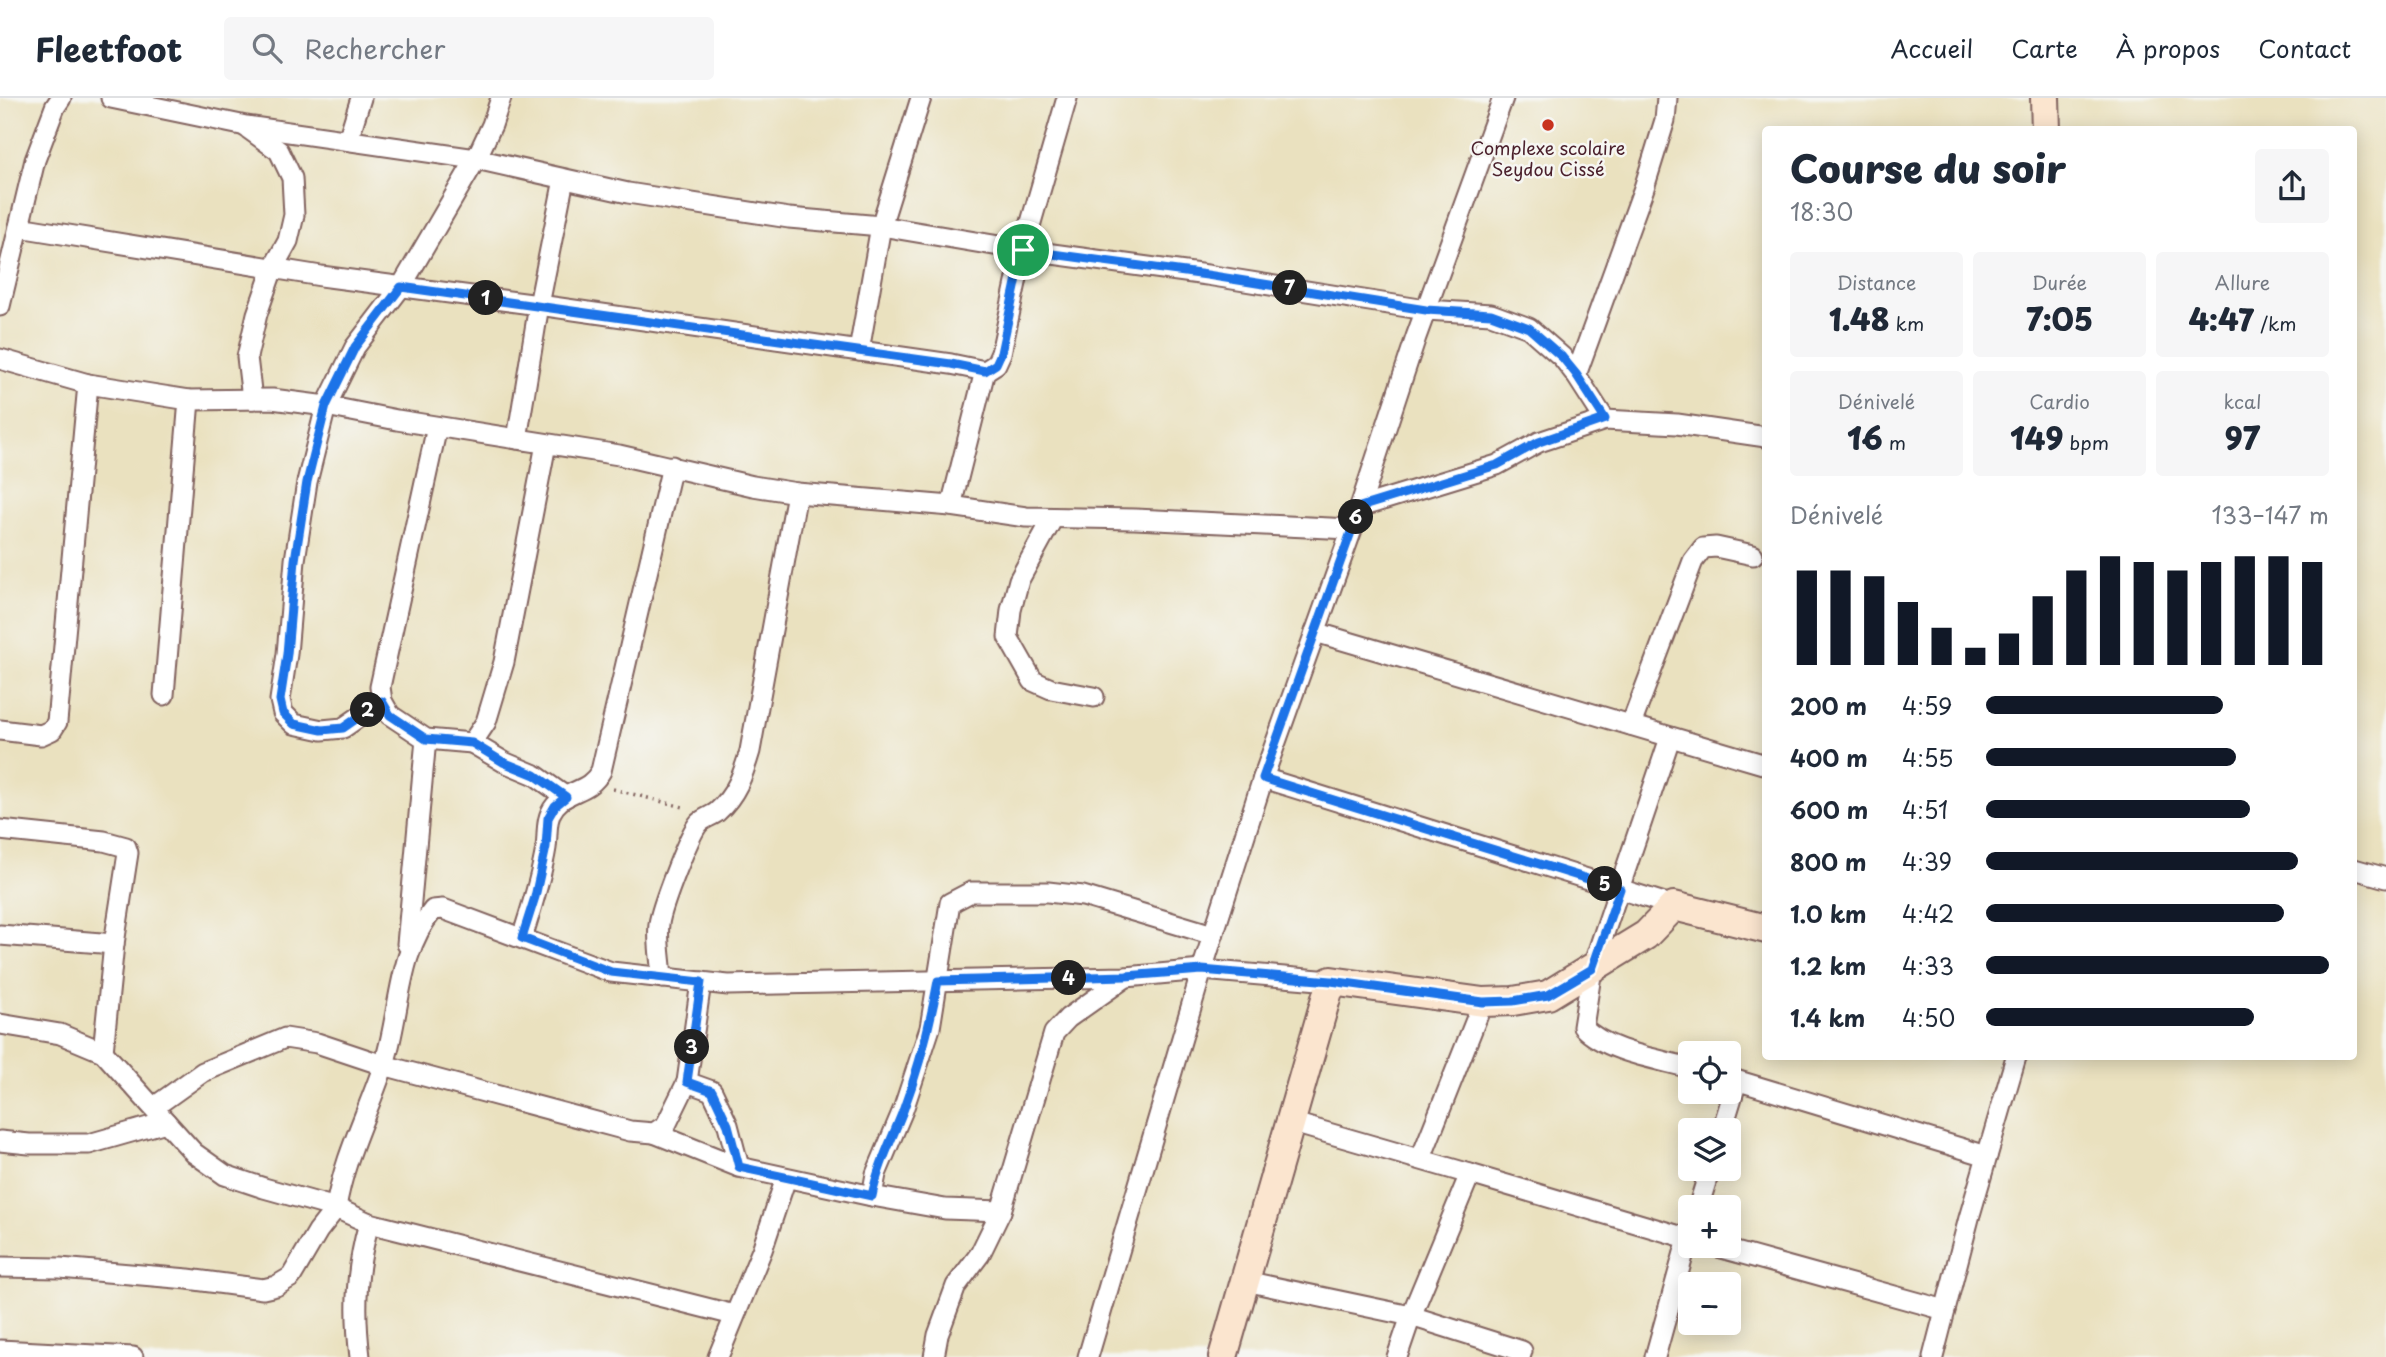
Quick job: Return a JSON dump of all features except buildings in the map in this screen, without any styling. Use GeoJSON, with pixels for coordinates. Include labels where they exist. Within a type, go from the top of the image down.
{"type":"FeatureCollection","features":[{"type":"Feature","properties":{"kind":"street"},"geometry":{"type":"LineString","coordinates":[[0,306],[34,160],[61,98]]}},
{"type":"Feature","properties":{"kind":"street"},"geometry":{"type":"LineString","coordinates":[[111,98],[246,126],[476,159],[628,193],[789,218],[881,226],[1426,310],[1491,314],[1529,328],[1562,357],[1605,419]]}},
{"type":"Feature","properties":{"kind":"street"},"geometry":{"type":"LineString","coordinates":[[348,140],[361,98]]}},
{"type":"Feature","properties":{"kind":"street"},"geometry":{"type":"LineString","coordinates":[[382,701],[343,728],[322,730],[294,724],[283,713],[280,700],[295,560],[307,482],[326,406],[355,347],[401,287],[476,159],[501,98]]}},
{"type":"Feature","properties":{"kind":"street"},"geometry":{"type":"LineString","coordinates":[[859,351],[881,226],[922,98]]}},
{"type":"Feature","properties":{"kind":"street"},"geometry":{"type":"LineString","coordinates":[[951,506],[985,371],[996,364],[1001,353],[1023,250],[1067,98]]}},
{"type":"Feature","properties":{"kind":"street"},"geometry":{"type":"LineString","coordinates":[[1088,1357],[1202,970],[1263,778],[1503,98]]}},
{"type":"Feature","properties":{"kind":"street"},"geometry":{"type":"LineString","coordinates":[[1576,374],[1644,188],[1665,120],[1667,98]]}},
{"type":"Feature","properties":{"kind":"street"},"geometry":{"type":"LineString","coordinates":[[2045,98],[2046,126]]}},
{"type":"Feature","properties":{"kind":"street"},"geometry":{"type":"LineString","coordinates":[[246,126],[279,151],[292,178],[294,215],[288,241],[273,268],[257,314],[247,357],[252,399]]}},
{"type":"Feature","properties":{"kind":"street"},"geometry":{"type":"LineString","coordinates":[[517,439],[539,304],[564,179]]}},
{"type":"Feature","properties":{"kind":"street"},"geometry":{"type":"LineString","coordinates":[[19,228],[401,287],[539,304],[985,371]]}},
{"type":"Feature","properties":{"kind":"street"},"geometry":{"type":"LineString","coordinates":[[0,359],[88,384],[189,400],[272,399],[326,406],[437,427],[619,455],[753,486],[797,493],[951,506],[1026,517],[1352,529]]}},
{"type":"Feature","properties":{"kind":"street"},"geometry":{"type":"LineString","coordinates":[[0,730],[41,735],[52,730],[57,722],[88,384]]}},
{"type":"Feature","properties":{"kind":"street"},"geometry":{"type":"LineString","coordinates":[[164,695],[189,400]]}},
{"type":"Feature","properties":{"kind":"street"},"geometry":{"type":"LineString","coordinates":[[1360,507],[1497,465],[1539,442],[1605,419],[1677,424],[1762,436]]}},
{"type":"Feature","properties":{"kind":"street"},"geometry":{"type":"LineString","coordinates":[[437,427],[382,673],[382,701],[390,715],[426,739],[472,743],[503,762],[535,775],[566,797]]}},
{"type":"Feature","properties":{"kind":"street"},"geometry":{"type":"LineString","coordinates":[[472,743],[486,722],[504,662],[546,444]]}},
{"type":"Feature","properties":{"kind":"street"},"geometry":{"type":"LineString","coordinates":[[522,938],[535,897],[546,847],[548,818],[555,806],[566,797],[594,784],[601,772],[672,466]]}},
{"type":"Feature","properties":{"kind":"street"},"geometry":{"type":"LineString","coordinates":[[662,978],[659,923],[669,890],[690,838],[700,822],[731,799],[742,778],[750,751],[797,493]]}},
{"type":"Feature","properties":{"kind":"street"},"geometry":{"type":"LineString","coordinates":[[1053,518],[1019,580],[1011,610],[1008,637],[1033,681],[1051,689],[1094,697]]}},
{"type":"Feature","properties":{"kind":"street"},"geometry":{"type":"LineString","coordinates":[[1631,725],[1693,561],[1703,548],[1716,547],[1753,555]]}},
{"type":"Feature","properties":{"kind":"street"},"geometry":{"type":"LineString","coordinates":[[1315,632],[1762,764]]}},
{"type":"Feature","properties":{"kind":"street"},"geometry":{"type":"LineString","coordinates":[[1670,738],[1592,969],[1583,1027],[1590,1034],[1614,1046],[1678,1065]]}},
{"type":"Feature","properties":{"kind":"street"},"geometry":{"type":"LineString","coordinates":[[0,1267],[86,1270],[263,1289],[291,1278],[318,1231],[336,1208],[343,1171],[391,1042],[405,960],[426,739]]}},
{"type":"Feature","properties":{"kind":"street"},"geometry":{"type":"LineString","coordinates":[[1263,778],[1674,906],[1762,928]]}},
{"type":"Feature","properties":{"kind":"street"},"geometry":{"type":"LineString","coordinates":[[0,830],[104,841],[126,847],[128,853],[114,944],[103,1052]]}},
{"type":"Feature","properties":{"kind":"street"},"geometry":{"type":"LineString","coordinates":[[2357,870],[2386,877]]}},
{"type":"Feature","properties":{"kind":"street"},"geometry":{"type":"LineString","coordinates":[[872,1196],[876,1174],[903,1110],[930,1028],[950,903],[971,892],[1048,891],[1083,896],[1213,935]]}},
{"type":"Feature","properties":{"kind":"street"},"geometry":{"type":"LineString","coordinates":[[405,960],[420,926],[433,910],[443,909],[611,972],[728,985],[1126,976],[1202,970],[1331,981],[1483,1002],[1513,1001],[1548,995],[1646,935],[1674,906]]}},
{"type":"Feature","properties":{"kind":"street"},"geometry":{"type":"LineString","coordinates":[[0,935],[114,944]]}},
{"type":"Feature","properties":{"kind":"street"},"geometry":{"type":"LineString","coordinates":[[934,1357],[938,1335],[956,1286],[980,1254],[1001,1211],[1054,1033],[1068,1018],[1126,976]]}},
{"type":"Feature","properties":{"kind":"street"},"geometry":{"type":"LineString","coordinates":[[1223,1357],[1331,981]]}},
{"type":"Feature","properties":{"kind":"street"},"geometry":{"type":"LineString","coordinates":[[654,1133],[666,1125],[687,1082],[701,982]]}},
{"type":"Feature","properties":{"kind":"street"},"geometry":{"type":"LineString","coordinates":[[1421,1158],[1483,1002]]}},
{"type":"Feature","properties":{"kind":"street"},"geometry":{"type":"LineString","coordinates":[[0,1024],[60,1034],[103,1052],[194,1153],[225,1175],[336,1208],[369,1223],[734,1315]]}},
{"type":"Feature","properties":{"kind":"street"},"geometry":{"type":"LineString","coordinates":[[0,1141],[29,1144],[89,1143],[160,1114],[203,1072],[285,1038],[317,1043],[383,1065],[630,1131],[654,1133],[739,1167],[945,1209],[1001,1211]]}},
{"type":"Feature","properties":{"kind":"street"},"geometry":{"type":"LineString","coordinates":[[1933,1357],[1986,1156],[2015,1060]]}},
{"type":"Feature","properties":{"kind":"street"},"geometry":{"type":"LineString","coordinates":[[687,1082],[712,1091],[728,1125],[739,1167]]}},
{"type":"Feature","properties":{"kind":"street"},"geometry":{"type":"LineString","coordinates":[[1741,1082],[1986,1156]]}},
{"type":"Feature","properties":{"kind":"street"},"geometry":{"type":"LineString","coordinates":[[1290,1122],[1678,1233]]}},
{"type":"Feature","properties":{"kind":"street"},"geometry":{"type":"LineString","coordinates":[[1397,1357],[1411,1316],[1470,1174]]}},
{"type":"Feature","properties":{"kind":"street"},"geometry":{"type":"LineString","coordinates":[[718,1357],[762,1250],[786,1178]]}},
{"type":"Feature","properties":{"kind":"street"},"geometry":{"type":"LineString","coordinates":[[360,1357],[355,1305],[360,1256],[369,1223]]}},
{"type":"Feature","properties":{"kind":"street"},"geometry":{"type":"LineString","coordinates":[[1741,1253],[1945,1310]]}},
{"type":"Feature","properties":{"kind":"street"},"geometry":{"type":"LineString","coordinates":[[1654,1357],[1683,1258]]}},
{"type":"Feature","properties":{"kind":"street"},"geometry":{"type":"LineString","coordinates":[[1245,1281],[1411,1316],[1521,1354],[1541,1357]]}},
{"type":"Feature","properties":{"kind":"street"},"geometry":{"type":"LineString","coordinates":[[0,1350],[133,1357]]}},
{"type":"Feature","properties":{"kind":"path"},"geometry":{"type":"LineString","coordinates":[[594,784],[714,814]]}},
{"type":"Feature","properties":{"kind":"place","name":"Complexe scolaire Seydou Cissé"},"geometry":{"type":"Point","coordinates":[1548,125]}},
{"type":"Feature","properties":{"kind":"route"},"geometry":{"type":"LineString","coordinates":[[1023,250],[1207,275],[1426,310],[1491,314],[1529,328],[1562,357],[1605,419],[1539,442],[1497,465],[1360,507],[1263,778],[1620,889],[1592,969],[1548,995],[1513,1001],[1483,1002],[1331,981],[1202,970],[1126,976],[938,981],[930,1028],[903,1110],[876,1174],[872,1196],[739,1167],[728,1125],[712,1091],[687,1082],[701,982],[611,972],[522,938],[535,897],[546,847],[548,818],[555,806],[566,797],[535,775],[503,762],[472,743],[426,739],[390,715],[382,701],[343,728],[308,728],[294,724],[283,713],[280,700],[295,560],[307,482],[326,406],[355,347],[401,287],[539,304],[985,371],[996,364],[1001,353],[1023,250]]}}]}
